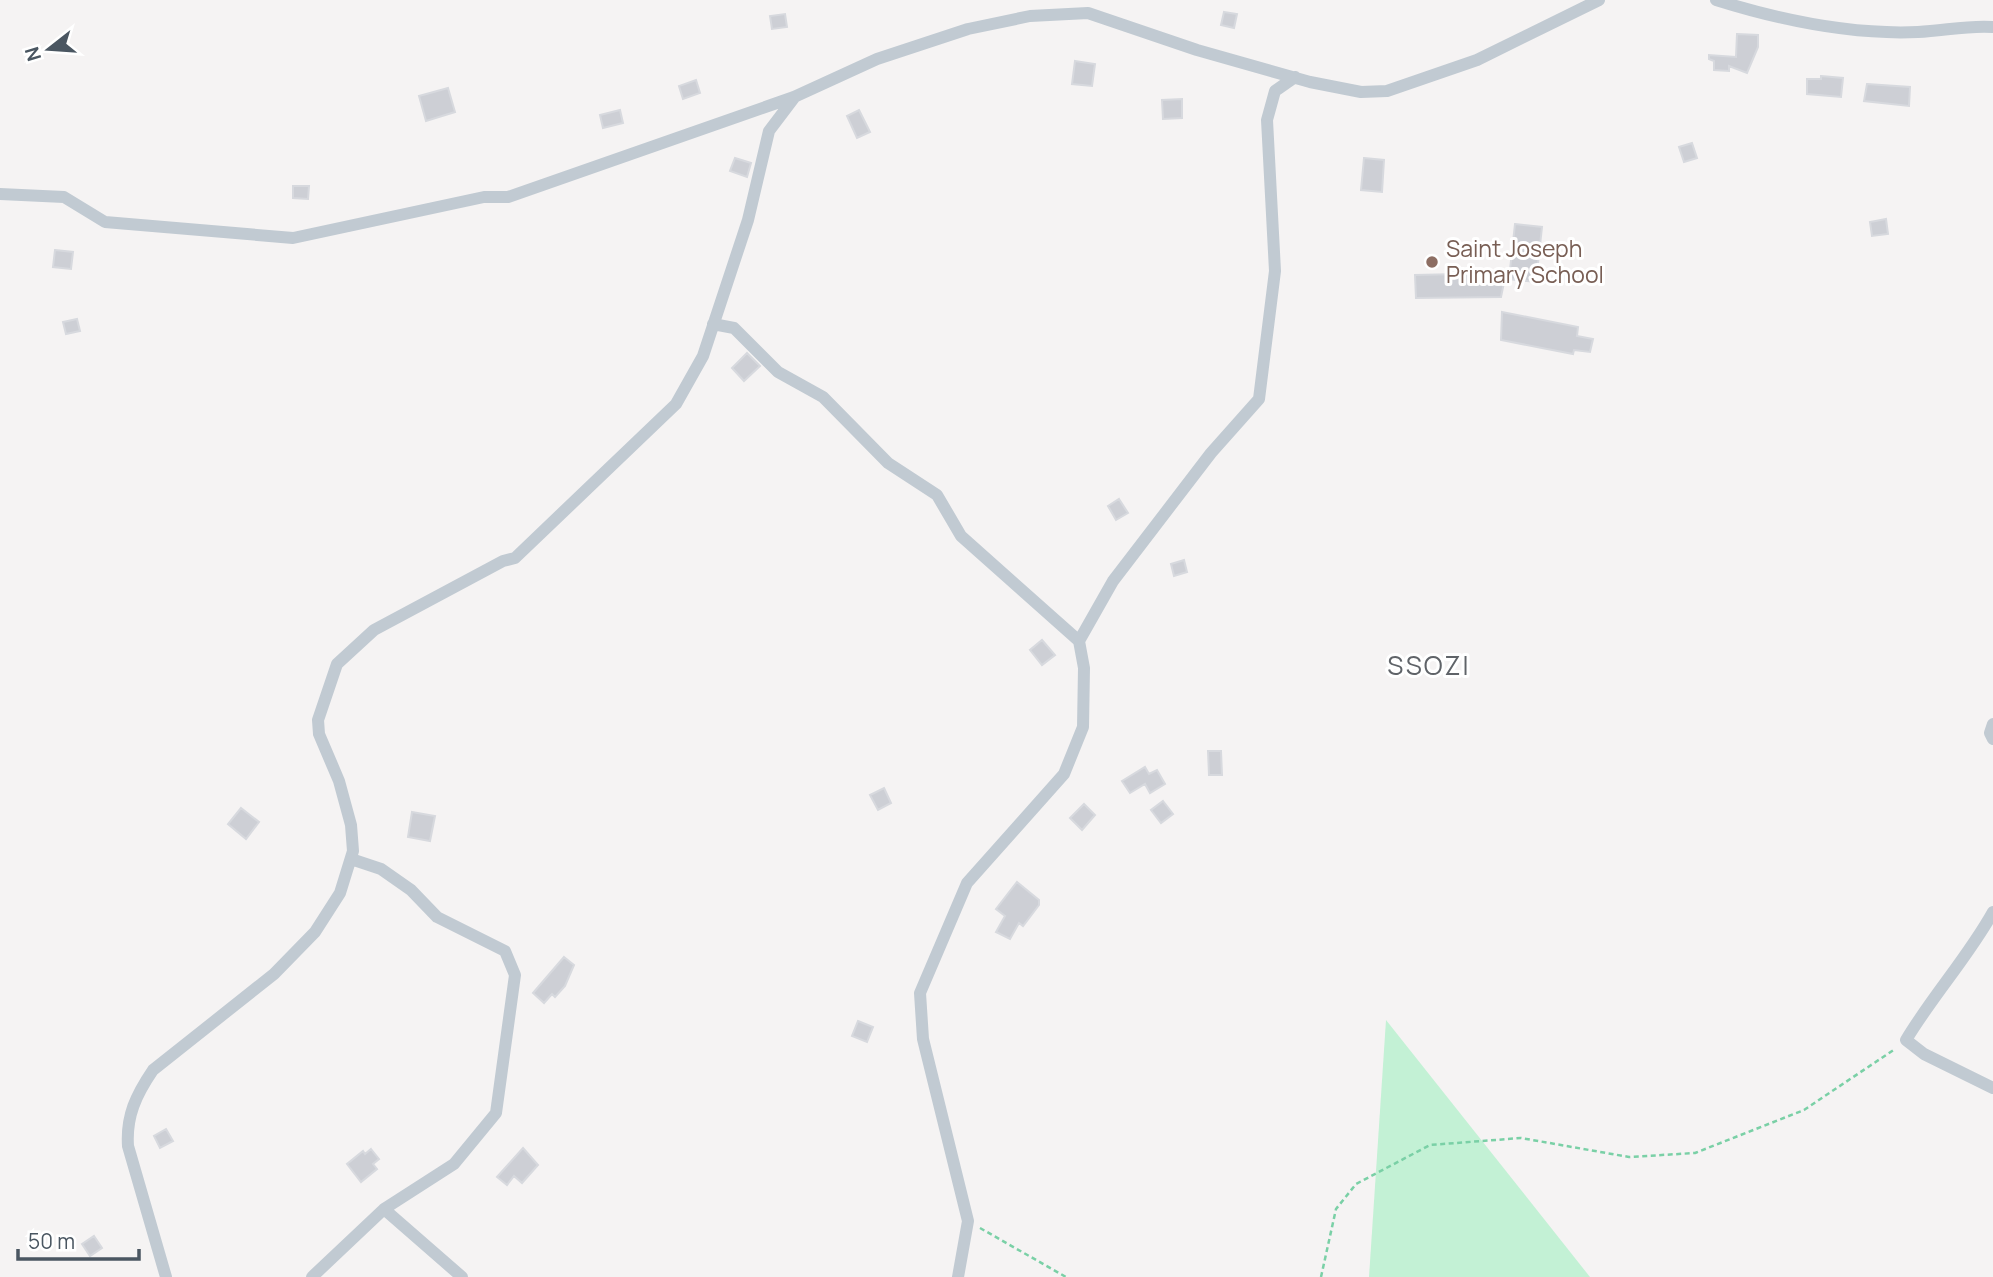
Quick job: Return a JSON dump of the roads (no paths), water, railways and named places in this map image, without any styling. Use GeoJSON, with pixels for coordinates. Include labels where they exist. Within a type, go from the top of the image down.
{"type":"FeatureCollection","features":[{"type":"Feature","properties":{"kind":"street"},"geometry":{"type":"LineString","coordinates":[[0,194],[64,197],[105,222],[293,238],[484,197],[508,197],[794,97],[863,64],[968,29],[1030,16],[1088,13],[1197,50],[1361,92],[1387,91],[1477,60],[1599,0]]}},
{"type":"Feature","properties":{"kind":"street"},"geometry":{"type":"LineString","coordinates":[[1716,0],[1792,20],[1857,28],[1920,32],[1952,26],[1993,27]]}},
{"type":"Feature","properties":{"kind":"street"},"geometry":{"type":"LineString","coordinates":[[1079,641],[1113,581],[1211,453],[1259,399],[1275,271],[1267,120],[1275,91],[1295,77]]}},
{"type":"Feature","properties":{"kind":"street"},"geometry":{"type":"LineString","coordinates":[[166,1277],[128,1146],[127,1124],[136,1099],[153,1070],[274,974],[315,932],[340,893],[351,859],[351,825],[340,781],[319,734],[318,720],[337,664],[374,630],[522,552],[676,404],[703,356],[748,220],[762,148],[775,121],[794,97]]}},
{"type":"Feature","properties":{"kind":"street"},"geometry":{"type":"LineString","coordinates":[[713,324],[734,328],[778,372],[823,397],[888,463],[937,495],[961,536],[1079,641],[1084,668],[1083,727],[1064,774],[967,883],[920,993],[923,1038],[968,1221],[958,1277]]}},
{"type":"Feature","properties":{"kind":"street"},"geometry":{"type":"LineString","coordinates":[[1993,724],[1990,733],[1993,739]]}},
{"type":"Feature","properties":{"kind":"street"},"geometry":{"type":"LineString","coordinates":[[312,1277],[383,1209],[454,1164],[496,1114],[515,975],[505,951],[437,917],[411,890],[381,869],[351,859]]}},
{"type":"Feature","properties":{"kind":"street"},"geometry":{"type":"LineString","coordinates":[[1993,912],[1977,940],[1923,1012],[1906,1040],[1924,1054],[1993,1088]]}},
{"type":"Feature","properties":{"kind":"street"},"geometry":{"type":"LineString","coordinates":[[383,1209],[462,1277]]}},
{"type":"Feature","properties":{"kind":"place","name":"Saint Joseph Primary School"},"geometry":{"type":"Point","coordinates":[1432,262]}},
{"type":"Feature","properties":{"kind":"district","name":"SSOZI"},"geometry":{"type":"Point","coordinates":[1429,666]}}]}
